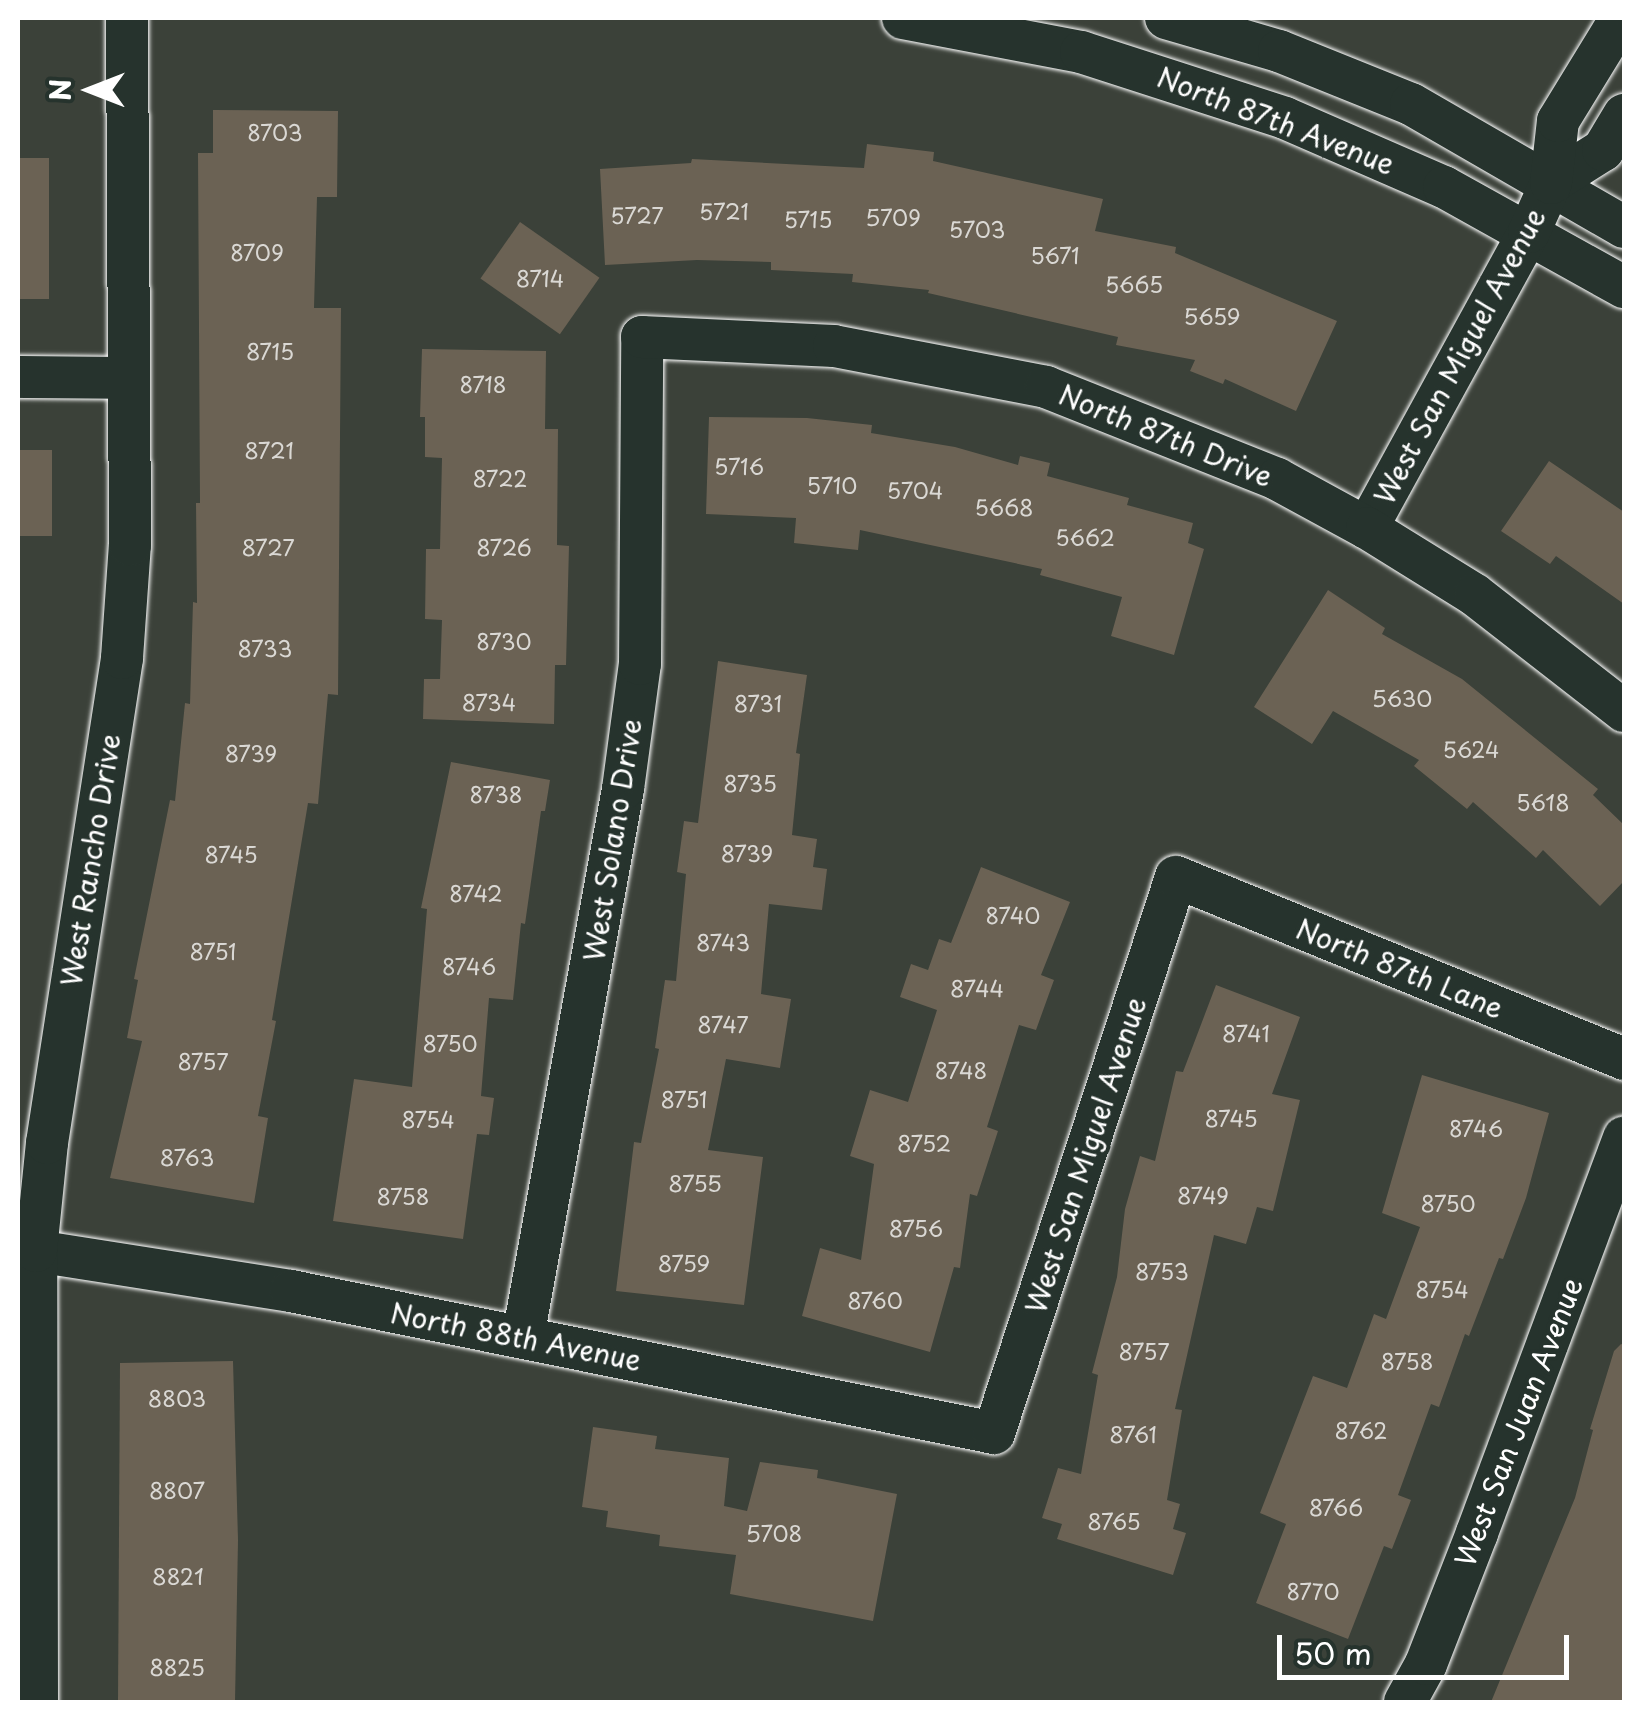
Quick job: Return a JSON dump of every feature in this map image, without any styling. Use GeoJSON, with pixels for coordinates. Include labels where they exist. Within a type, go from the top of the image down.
{"type":"FeatureCollection","features":[{"type":"Feature","properties":{"kind":"street","name":"West Rancho Drive"},"geometry":{"type":"LineString","coordinates":[[37,1702],[27,1563],[36,1251],[58,1068],[122,658],[130,545],[126,378],[127,18]]}},
{"type":"Feature","properties":{"kind":"street","name":"North 87th Avenue"},"geometry":{"type":"LineString","coordinates":[[903,18],[1082,52],[1285,118],[1444,186],[1624,288]]}},
{"type":"Feature","properties":{"kind":"street","name":"North 87th Avenue"},"geometry":{"type":"LineString","coordinates":[[1166,18],[1279,51],[1412,104],[1624,227]]}},
{"type":"Feature","properties":{"kind":"street","name":"West San Miguel Avenue"},"geometry":{"type":"LineString","coordinates":[[1366,528],[1529,232],[1551,183],[1558,121],[1621,18]]}},
{"type":"Feature","properties":{"kind":"street","name":"West San Miguel Avenue"},"geometry":{"type":"LineString","coordinates":[[1551,183],[1603,150],[1624,115]]}},
{"type":"Feature","properties":{"kind":"street","name":"North 87th Drive"},"geometry":{"type":"LineString","coordinates":[[642,337],[834,346],[1046,387],[1278,479],[1366,528],[1474,595],[1624,710]]}},
{"type":"Feature","properties":{"kind":"street","name":"West Solano Drive"},"geometry":{"type":"LineString","coordinates":[[523,1337],[623,790],[640,664],[642,337]]}},
{"type":"Feature","properties":{"kind":"street"},"geometry":{"type":"LineString","coordinates":[[18,377],[126,378]]}},
{"type":"Feature","properties":{"kind":"street","name":"West San Miguel Avenue"},"geometry":{"type":"LineString","coordinates":[[994,1433],[1176,877]]}},
{"type":"Feature","properties":{"kind":"street","name":"North 87th Lane"},"geometry":{"type":"LineString","coordinates":[[1176,877],[1624,1060]]}},
{"type":"Feature","properties":{"kind":"street","name":"West San Juan Avenue"},"geometry":{"type":"LineString","coordinates":[[1404,1702],[1439,1632],[1624,1137]]}},
{"type":"Feature","properties":{"kind":"street","name":"North 88th Avenue"},"geometry":{"type":"LineString","coordinates":[[36,1251],[291,1291],[994,1433]]}},
{"type":"Feature","properties":{"kind":"building"},"geometry":{"type":"Polygon","coordinates":[[[213,110],[338,111],[337,197],[317,197],[314,308],[341,308],[338,695],[328,694],[318,804],[308,803],[272,1020],[276,1021],[258,1116],[268,1118],[254,1203],[110,1178],[142,1041],[127,1038],[138,980],[134,979],[170,800],[175,801],[185,703],[190,704],[193,602],[197,603],[196,503],[200,503],[198,153],[213,153],[213,110]]]}},
{"type":"Feature","properties":{"kind":"building"},"geometry":{"type":"Polygon","coordinates":[[[867,144],[934,152],[933,161],[1103,199],[1095,231],[1176,247],[1175,253],[1337,321],[1296,411],[1225,379],[1223,384],[1190,371],[1195,360],[1116,345],[1118,337],[928,293],[929,290],[852,282],[853,274],[771,270],[771,262],[697,260],[605,265],[600,169],[691,163],[692,159],[864,168],[867,144]]]}},
{"type":"Feature","properties":{"kind":"building"},"geometry":{"type":"Polygon","coordinates":[[[18,158],[49,158],[49,299],[18,299],[18,158]]]}},
{"type":"Feature","properties":{"kind":"building"},"geometry":{"type":"Polygon","coordinates":[[[520,222],[599,278],[560,334],[480,279],[520,222]]]}},
{"type":"Feature","properties":{"kind":"building"},"geometry":{"type":"Polygon","coordinates":[[[422,349],[546,351],[545,429],[558,429],[557,545],[569,546],[566,665],[555,665],[554,724],[423,719],[424,679],[440,679],[442,620],[425,619],[426,549],[440,549],[442,458],[425,457],[425,417],[420,417],[422,349]]]}},
{"type":"Feature","properties":{"kind":"building"},"geometry":{"type":"Polygon","coordinates":[[[709,417],[807,418],[872,425],[871,433],[955,447],[1018,465],[1020,456],[1050,463],[1047,476],[1129,498],[1127,505],[1193,523],[1188,543],[1204,549],[1174,655],[1111,636],[1122,597],[1040,575],[1042,569],[860,530],[858,550],[794,543],[796,518],[706,514],[709,417]]]}},
{"type":"Feature","properties":{"kind":"building"},"geometry":{"type":"Polygon","coordinates":[[[18,450],[52,450],[52,536],[18,536],[18,450]]]}},
{"type":"Feature","properties":{"kind":"building"},"geometry":{"type":"Polygon","coordinates":[[[1549,461],[1624,512],[1624,604],[1556,556],[1550,564],[1501,531],[1549,461]]]}},
{"type":"Feature","properties":{"kind":"building"},"geometry":{"type":"Polygon","coordinates":[[[1328,590],[1385,628],[1382,634],[1462,679],[1598,789],[1593,795],[1624,825],[1624,881],[1600,906],[1543,850],[1536,858],[1473,802],[1467,809],[1414,766],[1419,760],[1333,711],[1312,744],[1254,707],[1328,590]]]}},
{"type":"Feature","properties":{"kind":"building"},"geometry":{"type":"Polygon","coordinates":[[[718,661],[807,675],[796,753],[800,754],[792,835],[817,839],[813,867],[827,869],[822,910],[769,904],[761,994],[791,999],[780,1068],[726,1059],[708,1150],[763,1157],[744,1305],[616,1291],[634,1142],[641,1143],[659,1049],[655,1048],[665,980],[676,981],[686,874],[677,872],[684,821],[698,823],[718,661]]]}},
{"type":"Feature","properties":{"kind":"building"},"geometry":{"type":"Polygon","coordinates":[[[451,762],[550,780],[545,811],[541,811],[525,924],[521,923],[513,1000],[489,998],[481,1096],[494,1098],[489,1135],[477,1134],[463,1239],[333,1221],[354,1079],[412,1087],[427,909],[421,908],[451,762]]]}},
{"type":"Feature","properties":{"kind":"building"},"geometry":{"type":"Polygon","coordinates":[[[981,867],[1070,902],[1041,975],[1054,980],[1036,1030],[1019,1025],[987,1127],[998,1131],[977,1196],[970,1194],[960,1268],[954,1267],[930,1352],[802,1316],[820,1248],[861,1260],[874,1164],[850,1156],[870,1090],[908,1102],[937,1010],[900,997],[911,964],[928,970],[939,939],[951,943],[981,867]]]}},
{"type":"Feature","properties":{"kind":"building"},"geometry":{"type":"Polygon","coordinates":[[[1216,985],[1300,1017],[1272,1094],[1300,1100],[1273,1211],[1257,1207],[1246,1244],[1214,1235],[1175,1409],[1182,1410],[1167,1500],[1180,1504],[1173,1529],[1186,1533],[1173,1575],[1057,1539],[1062,1524],[1042,1518],[1058,1468],[1081,1474],[1098,1375],[1092,1373],[1117,1277],[1125,1209],[1140,1156],[1155,1161],[1176,1071],[1183,1072],[1216,985]]]}},
{"type":"Feature","properties":{"kind":"building"},"geometry":{"type":"Polygon","coordinates":[[[1422,1075],[1549,1113],[1526,1198],[1503,1259],[1499,1258],[1469,1336],[1465,1334],[1439,1407],[1431,1404],[1398,1495],[1411,1500],[1392,1549],[1384,1546],[1348,1639],[1256,1603],[1286,1524],[1260,1513],[1313,1376],[1347,1388],[1374,1314],[1386,1319],[1420,1227],[1382,1213],[1422,1075]]]}},
{"type":"Feature","properties":{"kind":"building"},"geometry":{"type":"Polygon","coordinates":[[[1621,1344],[1624,1702],[1491,1702],[1575,1498],[1593,1430],[1590,1429],[1614,1351],[1621,1344]]]}},
{"type":"Feature","properties":{"kind":"building"},"geometry":{"type":"Polygon","coordinates":[[[233,1361],[238,1540],[235,1702],[118,1702],[120,1363],[233,1361]]]}},
{"type":"Feature","properties":{"kind":"building"},"geometry":{"type":"Polygon","coordinates":[[[593,1427],[657,1436],[655,1449],[729,1458],[724,1506],[747,1511],[760,1462],[818,1470],[817,1478],[897,1494],[873,1621],[730,1594],[736,1555],[659,1546],[660,1535],[606,1527],[608,1511],[582,1507],[593,1427]]]}}]}
